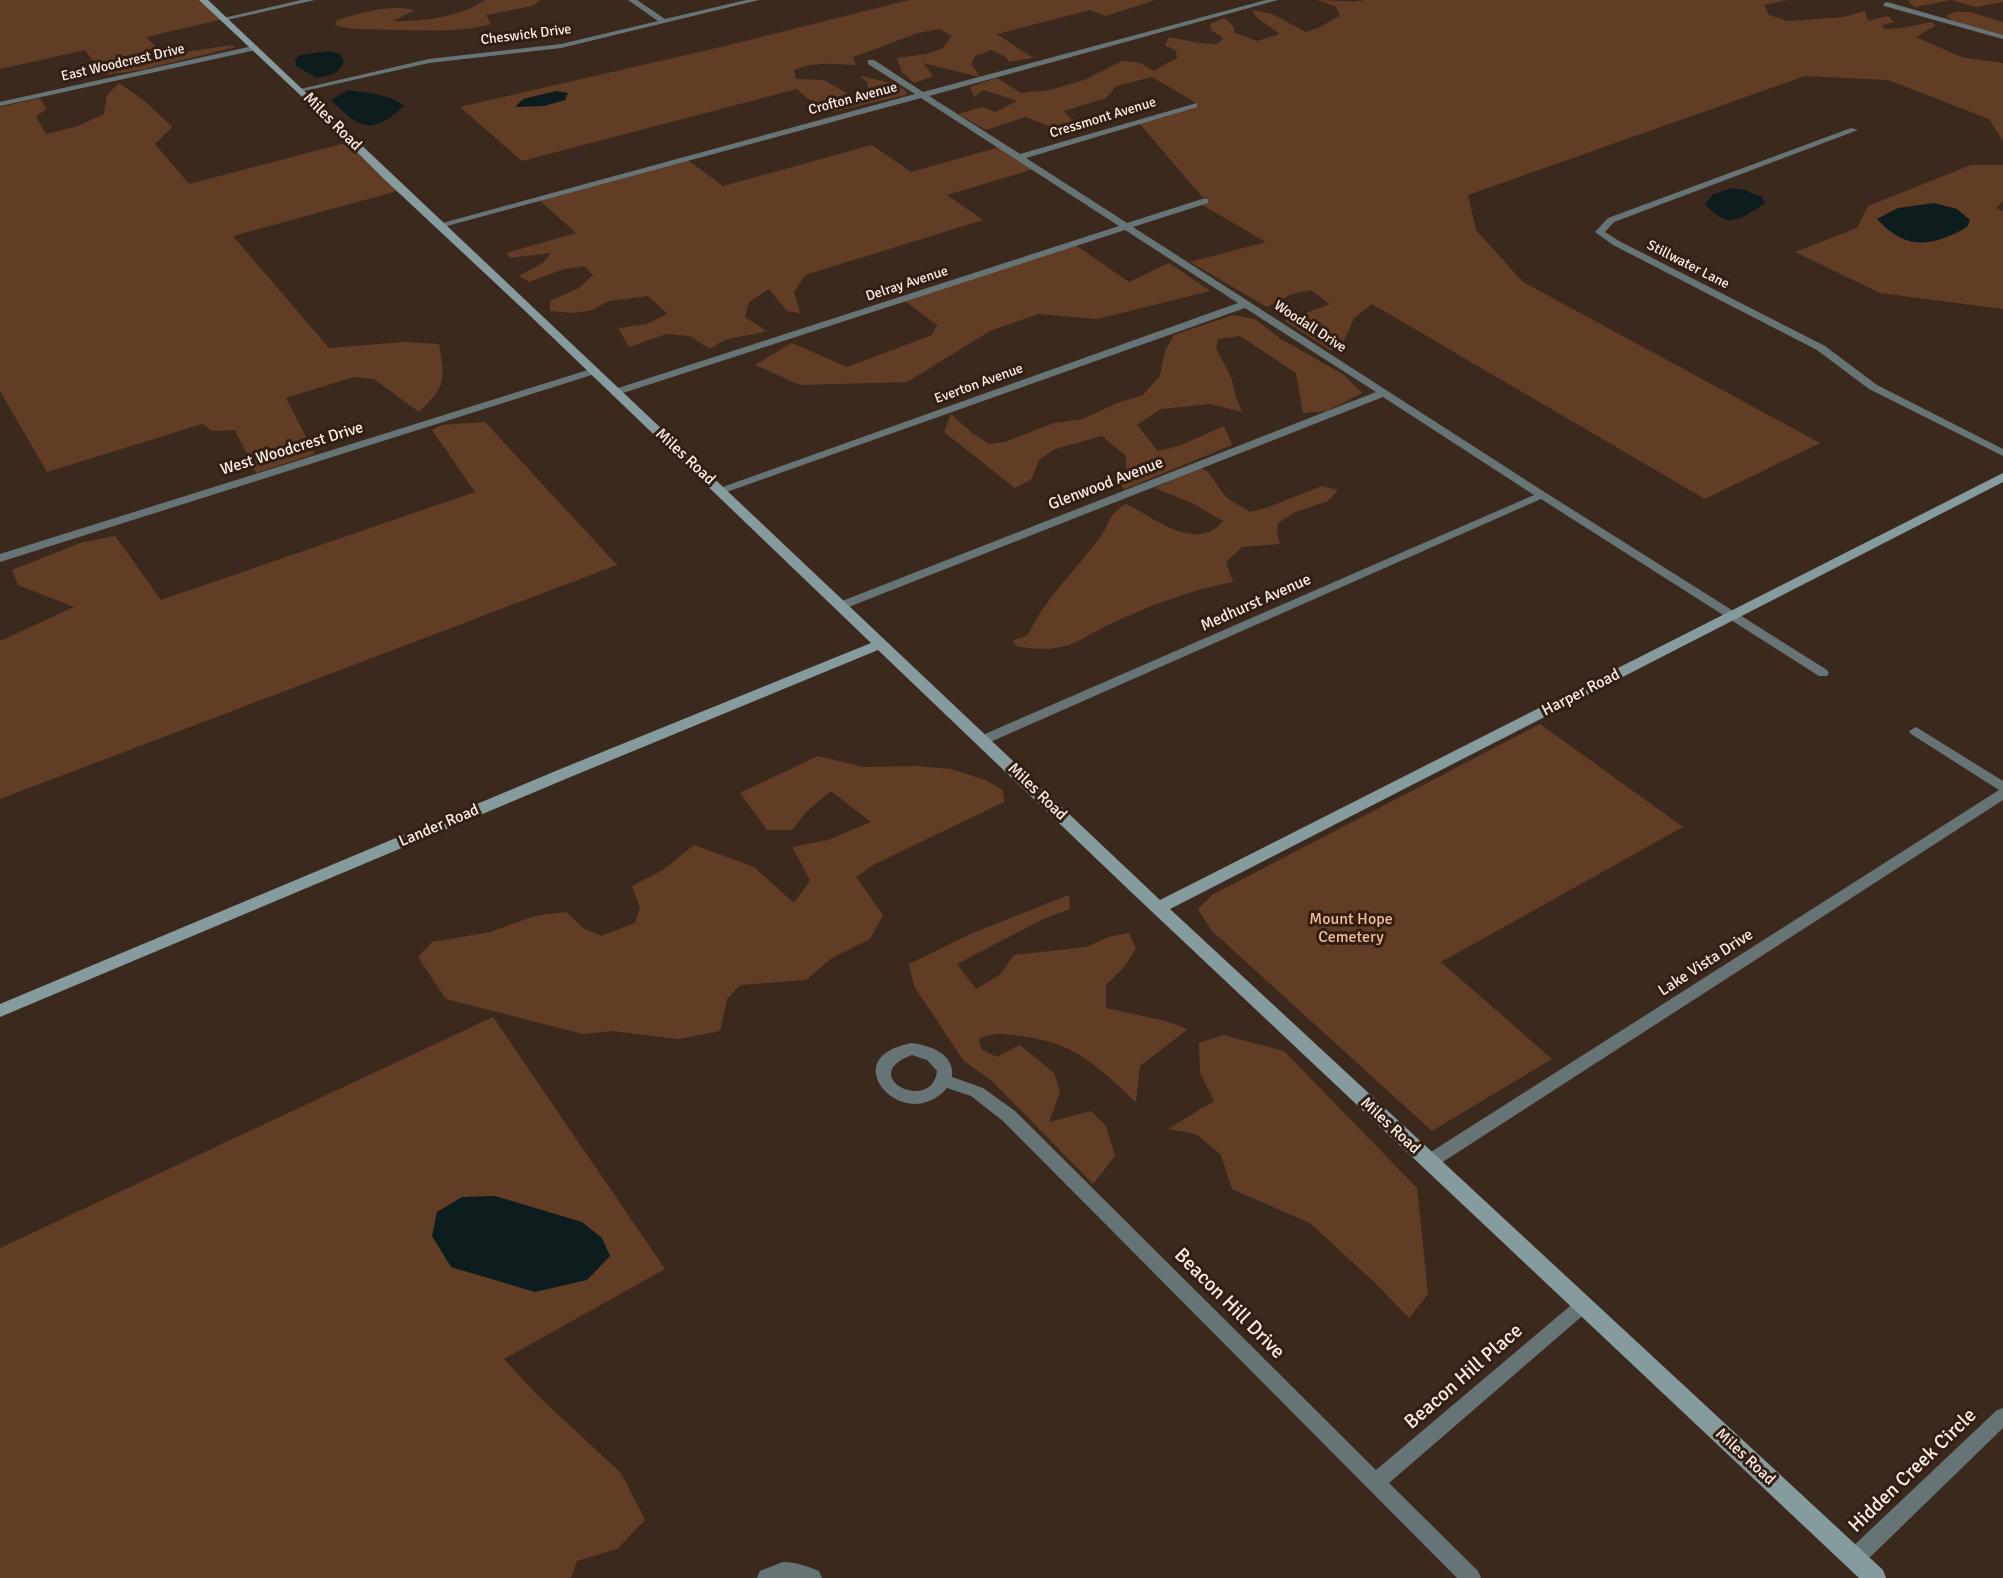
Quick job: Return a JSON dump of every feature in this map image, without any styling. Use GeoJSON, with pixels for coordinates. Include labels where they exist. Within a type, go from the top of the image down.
{"type":"FeatureCollection","features":[{"type":"Feature","properties":{"kind":"main road","name":"Miles Road"},"geometry":{"type":"LineString","coordinates":[[203,0],[1159,908],[1875,1578]]}},
{"type":"Feature","properties":{"kind":"main road","name":"Harper Road"},"geometry":{"type":"LineString","coordinates":[[1159,908],[2003,477]]}},
{"type":"Feature","properties":{"kind":"main road","name":"Lander Road"},"geometry":{"type":"LineString","coordinates":[[0,1011],[563,774],[880,644]]}},
{"type":"Feature","properties":{"kind":"street"},"geometry":{"type":"LineString","coordinates":[[223,19],[311,0]]}},
{"type":"Feature","properties":{"kind":"street"},"geometry":{"type":"LineString","coordinates":[[632,0],[663,21]]}},
{"type":"Feature","properties":{"kind":"street","name":"Cheswick Drive"},"geometry":{"type":"LineString","coordinates":[[300,90],[429,61],[561,46],[755,0]]}},
{"type":"Feature","properties":{"kind":"street","name":"Crofton Avenue"},"geometry":{"type":"LineString","coordinates":[[440,225],[1274,0]]}},
{"type":"Feature","properties":{"kind":"street"},"geometry":{"type":"LineString","coordinates":[[1887,4],[2003,37]]}},
{"type":"Feature","properties":{"kind":"street","name":"East Woodcrest Drive"},"geometry":{"type":"LineString","coordinates":[[0,104],[253,48]]}},
{"type":"Feature","properties":{"kind":"street","name":"Woodall Drive"},"geometry":{"type":"LineString","coordinates":[[871,62],[1542,495],[1823,673]]}},
{"type":"Feature","properties":{"kind":"street","name":"Cressmont Avenue"},"geometry":{"type":"LineString","coordinates":[[1020,158],[1194,105]]}},
{"type":"Feature","properties":{"kind":"street","name":"Stillwater Lane"},"geometry":{"type":"LineString","coordinates":[[1854,130],[1611,220],[1600,232],[1622,246],[1821,348],[1873,387],[2003,453]]}},
{"type":"Feature","properties":{"kind":"street","name":"Delray Avenue"},"geometry":{"type":"LineString","coordinates":[[616,392],[1205,201]]}},
{"type":"Feature","properties":{"kind":"street","name":"Everton Avenue"},"geometry":{"type":"LineString","coordinates":[[721,491],[1246,304]]}},
{"type":"Feature","properties":{"kind":"street","name":"West Woodcrest Drive"},"geometry":{"type":"LineString","coordinates":[[0,558],[594,371]]}},
{"type":"Feature","properties":{"kind":"street","name":"Glenwood Avenue"},"geometry":{"type":"LineString","coordinates":[[841,606],[1384,393]]}},
{"type":"Feature","properties":{"kind":"street","name":"Medhurst Avenue"},"geometry":{"type":"LineString","coordinates":[[983,740],[1542,495]]}},
{"type":"Feature","properties":{"kind":"street"},"geometry":{"type":"LineString","coordinates":[[1916,731],[2003,787]]}},
{"type":"Feature","properties":{"kind":"street","name":"Lake Vista Drive"},"geometry":{"type":"LineString","coordinates":[[1429,1162],[2003,794]]}},
{"type":"Feature","properties":{"kind":"street","name":"Beacon Hill Drive"},"geometry":{"type":"LineString","coordinates":[[943,1080],[977,1092],[1002,1110],[1471,1578]]}},
{"type":"Feature","properties":{"kind":"street","name":"Beacon Hill Place"},"geometry":{"type":"LineString","coordinates":[[1375,1483],[1582,1305]]}},
{"type":"Feature","properties":{"kind":"street","name":"Hidden Creek Circle"},"geometry":{"type":"LineString","coordinates":[[1855,1558],[2003,1416]]}},
{"type":"Feature","properties":{"kind":"street"},"geometry":{"type":"LineString","coordinates":[[767,1578],[785,1571],[799,1572],[812,1578]]}},
{"type":"Feature","properties":{"kind":"green space"},"geometry":{"type":"Polygon","coordinates":[[[0,0],[203,0],[223,19],[146,37],[158,49],[179,53],[232,45],[236,47],[141,70],[104,75],[85,50],[0,69],[0,0]]]}},
{"type":"Feature","properties":{"kind":"green space"},"geometry":{"type":"Polygon","coordinates":[[[485,0],[541,0],[532,6],[486,15],[491,24],[468,29],[365,29],[335,25],[337,20],[386,8],[415,10],[393,21],[417,21],[441,17],[464,11],[485,0]]]}},
{"type":"Feature","properties":{"kind":"green space"},"geometry":{"type":"Polygon","coordinates":[[[909,0],[1155,0],[1106,16],[1090,10],[997,34],[1033,58],[1009,62],[1006,57],[991,50],[975,56],[971,64],[980,77],[923,63],[933,76],[914,83],[902,72],[897,58],[927,54],[943,48],[952,36],[939,29],[918,33],[853,57],[856,65],[817,64],[794,70],[796,79],[824,80],[854,97],[869,92],[867,82],[860,76],[896,84],[907,92],[905,95],[832,112],[807,98],[797,89],[522,161],[460,107],[725,46],[909,0]]]}},
{"type":"Feature","properties":{"kind":"green space"},"geometry":{"type":"Polygon","coordinates":[[[1318,0],[1787,0],[1764,5],[1769,15],[1788,21],[1844,17],[1865,11],[1868,21],[1888,16],[1894,22],[1882,25],[1884,29],[1932,22],[1935,26],[1916,37],[1961,57],[2003,63],[2003,141],[1989,119],[1888,80],[1805,76],[1468,195],[1476,230],[1523,282],[1820,443],[1705,499],[1372,304],[1354,318],[1340,350],[1330,350],[1285,321],[1330,304],[1311,290],[1292,294],[1267,307],[1190,262],[1266,242],[1199,203],[1205,200],[1138,122],[1198,104],[1152,77],[1116,86],[1106,98],[1064,111],[1078,127],[1053,128],[1026,117],[986,130],[958,114],[982,107],[995,112],[1017,101],[984,90],[974,97],[970,87],[997,78],[1021,93],[1050,90],[1084,80],[1122,61],[1140,63],[1154,71],[1177,58],[1176,51],[1165,45],[1169,37],[1218,44],[1223,38],[1211,30],[1210,24],[1224,18],[1233,26],[1235,33],[1257,41],[1280,34],[1257,18],[1252,10],[1272,14],[1306,32],[1340,16],[1336,7],[1318,0]]]}},
{"type":"Feature","properties":{"kind":"green space"},"geometry":{"type":"Polygon","coordinates":[[[1951,0],[1915,7],[1908,1],[1951,0]]]}},
{"type":"Feature","properties":{"kind":"green space"},"geometry":{"type":"Polygon","coordinates":[[[1951,0],[2003,0],[2003,2],[1976,7],[1951,0]]]}},
{"type":"Feature","properties":{"kind":"green space"},"geometry":{"type":"Polygon","coordinates":[[[1954,12],[1970,12],[2003,22],[2003,35],[1953,21],[1946,16],[1954,12]]]}},
{"type":"Feature","properties":{"kind":"green space"},"geometry":{"type":"Polygon","coordinates":[[[119,83],[146,102],[172,127],[155,144],[189,184],[353,141],[401,190],[233,236],[329,348],[404,342],[439,344],[442,375],[439,389],[419,412],[374,379],[354,377],[286,398],[315,454],[256,473],[235,430],[212,431],[202,424],[47,472],[0,391],[0,107],[40,98],[46,109],[36,117],[46,134],[78,126],[104,114],[107,95],[119,83]]]}},
{"type":"Feature","properties":{"kind":"green space"},"geometry":{"type":"Polygon","coordinates":[[[872,145],[911,172],[1003,146],[1037,168],[947,195],[983,220],[805,275],[794,292],[800,313],[787,311],[769,289],[749,302],[745,317],[766,331],[730,339],[710,349],[690,336],[666,334],[629,347],[618,328],[647,324],[668,314],[648,296],[609,301],[592,310],[573,313],[550,311],[550,301],[579,288],[593,275],[584,266],[564,269],[529,282],[519,276],[544,262],[551,253],[510,258],[506,253],[576,233],[538,199],[686,159],[723,186],[872,145]]]}},
{"type":"Feature","properties":{"kind":"green space"},"geometry":{"type":"Polygon","coordinates":[[[1971,165],[2003,165],[2003,201],[1996,208],[2003,211],[2003,309],[1880,293],[1795,252],[1857,228],[1868,206],[1971,165]]]}},
{"type":"Feature","properties":{"kind":"green space"},"geometry":{"type":"Polygon","coordinates":[[[1074,244],[1129,282],[1169,263],[1210,291],[1097,319],[1038,314],[990,331],[907,382],[800,385],[755,365],[792,343],[847,367],[932,335],[937,325],[902,299],[1074,244]]]}},
{"type":"Feature","properties":{"kind":"green space"},"geometry":{"type":"Polygon","coordinates":[[[1233,315],[1255,319],[1281,339],[1344,375],[1362,393],[1327,411],[1303,413],[1296,373],[1240,336],[1218,339],[1216,348],[1231,377],[1242,412],[1211,404],[1161,409],[1137,425],[1158,451],[1179,446],[1224,426],[1232,445],[1125,489],[1112,479],[1126,470],[1126,456],[1102,436],[1055,449],[1039,460],[1031,480],[1015,488],[944,432],[951,414],[972,433],[989,444],[1005,442],[1054,423],[1083,419],[1117,403],[1143,395],[1160,376],[1165,351],[1174,335],[1233,315]]]}},
{"type":"Feature","properties":{"kind":"green space"},"geometry":{"type":"Polygon","coordinates":[[[485,422],[617,565],[0,799],[0,641],[74,607],[18,585],[12,570],[80,543],[115,536],[161,600],[475,492],[432,430],[442,425],[485,422]]]}},
{"type":"Feature","properties":{"kind":"green space"},"geometry":{"type":"Polygon","coordinates":[[[1199,467],[1208,472],[1227,498],[1250,512],[1322,486],[1338,490],[1328,501],[1295,512],[1278,523],[1277,533],[1280,544],[1242,547],[1226,562],[1233,582],[1184,594],[1152,606],[1062,647],[1046,649],[1018,647],[1012,641],[1028,635],[1043,609],[1098,540],[1111,517],[1126,504],[1162,524],[1188,534],[1201,534],[1212,530],[1223,521],[1192,503],[1155,488],[1199,467]]]}},
{"type":"Feature","properties":{"kind":"green space","name":"Mount Hope Cemetery"},"geometry":{"type":"Polygon","coordinates":[[[1540,724],[1683,827],[1441,962],[1552,1059],[1432,1131],[1211,930],[1198,909],[1212,895],[1540,724]]]}},
{"type":"Feature","properties":{"kind":"green space"},"geometry":{"type":"Polygon","coordinates":[[[818,756],[863,767],[916,766],[951,769],[985,780],[1003,790],[1004,802],[875,864],[856,877],[883,915],[870,939],[832,958],[806,980],[740,985],[727,999],[720,1031],[678,1039],[612,1031],[583,1034],[446,999],[418,957],[432,942],[490,932],[535,916],[566,912],[583,928],[601,936],[635,923],[640,907],[632,886],[663,870],[694,845],[754,867],[794,903],[810,880],[792,847],[828,840],[871,822],[831,791],[806,812],[792,830],[767,830],[740,793],[818,756]]]}},
{"type":"Feature","properties":{"kind":"green space"},"geometry":{"type":"Polygon","coordinates":[[[1069,895],[1070,909],[1045,918],[957,964],[976,989],[1000,975],[1014,955],[1086,947],[1109,937],[1129,933],[1136,949],[1125,966],[1106,985],[1106,1008],[1165,1021],[1188,1029],[1140,1066],[1136,1102],[1097,1067],[1071,1050],[1039,1039],[1004,1034],[989,1035],[979,1039],[981,1049],[997,1057],[1020,1045],[1054,1073],[1060,1092],[1049,1122],[1091,1111],[1106,1126],[1115,1156],[1093,1184],[993,1082],[963,1060],[914,986],[909,964],[975,932],[1069,895]]]}},
{"type":"Feature","properties":{"kind":"green space"},"geometry":{"type":"Polygon","coordinates":[[[493,1017],[665,1269],[504,1359],[539,1397],[621,1473],[645,1520],[617,1549],[577,1561],[571,1578],[0,1578],[0,1248],[493,1017]]]}},
{"type":"Feature","properties":{"kind":"green space"},"geometry":{"type":"Polygon","coordinates":[[[1223,1035],[1284,1051],[1417,1188],[1428,1294],[1409,1318],[1310,1223],[1232,1189],[1221,1155],[1196,1134],[1168,1129],[1214,1101],[1200,1073],[1199,1043],[1223,1035]]]}},
{"type":"Feature","properties":{"kind":"shaded area"},"geometry":{"type":"Polygon","coordinates":[[[329,51],[340,54],[344,62],[333,74],[317,78],[296,66],[295,60],[300,55],[329,51]]]}},
{"type":"Feature","properties":{"kind":"shaded area"},"geometry":{"type":"Polygon","coordinates":[[[348,90],[385,96],[404,106],[383,122],[366,125],[350,117],[331,100],[348,90]]]}},
{"type":"Feature","properties":{"kind":"shaded area"},"geometry":{"type":"Polygon","coordinates":[[[556,91],[568,93],[565,100],[544,106],[515,107],[523,99],[556,91]]]}},
{"type":"Feature","properties":{"kind":"shaded area"},"geometry":{"type":"Polygon","coordinates":[[[1731,188],[1745,190],[1762,197],[1765,203],[1741,218],[1728,220],[1721,217],[1705,204],[1712,195],[1731,188]]]}},
{"type":"Feature","properties":{"kind":"shaded area"},"geometry":{"type":"Polygon","coordinates":[[[1934,203],[1957,209],[1970,220],[1967,227],[1942,239],[1920,243],[1898,237],[1877,219],[1898,208],[1934,203]]]}},
{"type":"Feature","properties":{"kind":"shaded area"},"geometry":{"type":"Polygon","coordinates":[[[495,1196],[582,1222],[602,1238],[610,1256],[587,1280],[535,1292],[451,1267],[432,1236],[437,1212],[462,1197],[495,1196]]]}}]}
